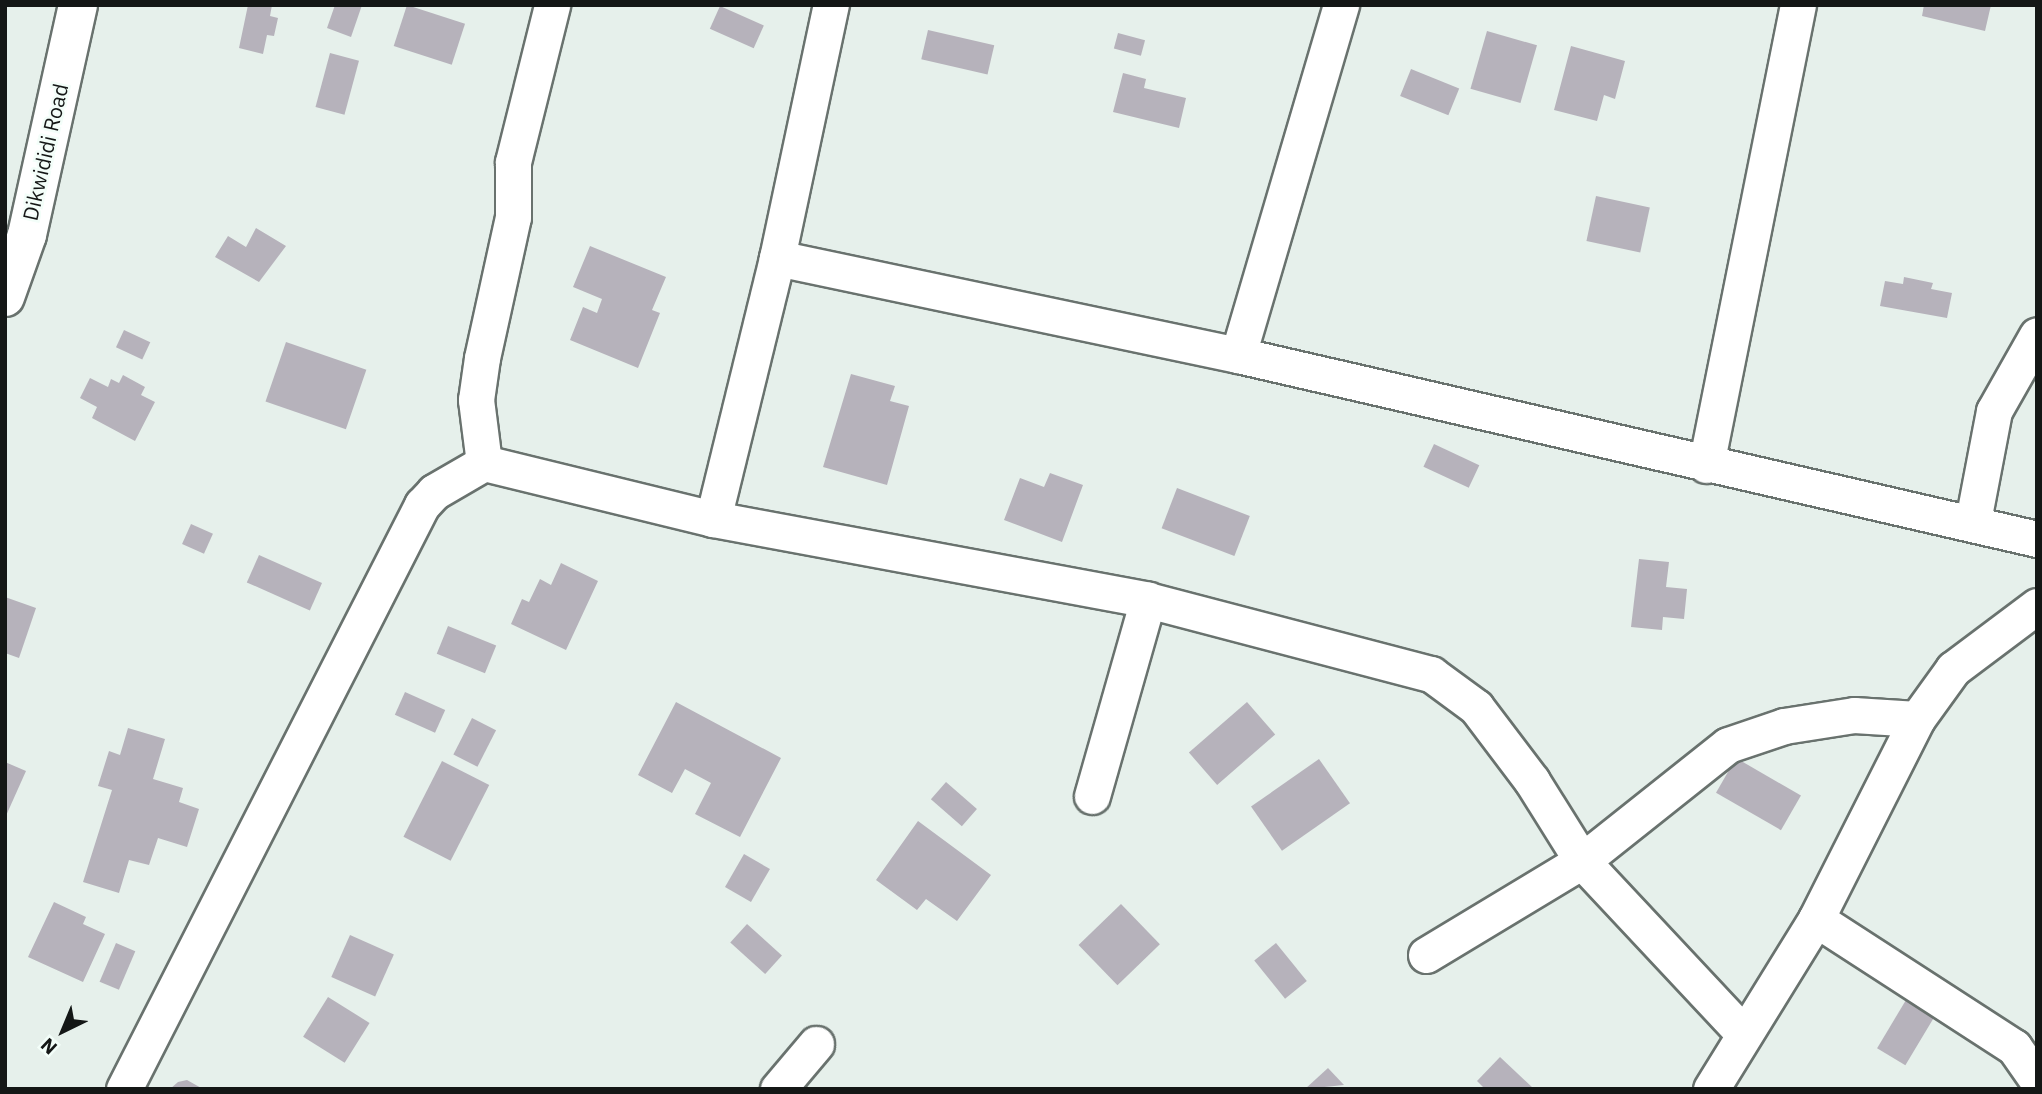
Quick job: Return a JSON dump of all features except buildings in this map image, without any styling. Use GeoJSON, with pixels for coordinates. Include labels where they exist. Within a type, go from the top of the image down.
{"type":"FeatureCollection","features":[{"type":"Feature","properties":{"kind":"street","name":"Dikwididi Road"},"geometry":{"type":"LineString","coordinates":[[5,297],[27,235],[78,5]]}},
{"type":"Feature","properties":{"kind":"street"},"geometry":{"type":"LineString","coordinates":[[484,463],[476,400],[481,358],[513,218],[513,162],[552,5]]}},
{"type":"Feature","properties":{"kind":"street"},"geometry":{"type":"LineString","coordinates":[[713,519],[777,258],[831,5]]}},
{"type":"Feature","properties":{"kind":"street"},"geometry":{"type":"LineString","coordinates":[[1238,355],[1341,5]]}},
{"type":"Feature","properties":{"kind":"street"},"geometry":{"type":"LineString","coordinates":[[1706,465],[1798,5]]}},
{"type":"Feature","properties":{"kind":"street"},"geometry":{"type":"LineString","coordinates":[[777,258],[1238,355],[1706,465],[1973,521],[2037,539]]}},
{"type":"Feature","properties":{"kind":"street"},"geometry":{"type":"LineString","coordinates":[[1973,521],[1994,411],[2037,335]]}},
{"type":"Feature","properties":{"kind":"street"},"geometry":{"type":"LineString","coordinates":[[124,1089],[422,505],[434,492],[484,463],[713,519],[1148,600],[1431,674],[1476,707],[1532,781],[1582,861],[1744,1034]]}},
{"type":"Feature","properties":{"kind":"street"},"geometry":{"type":"LineString","coordinates":[[1092,796],[1148,600]]}},
{"type":"Feature","properties":{"kind":"street"},"geometry":{"type":"LineString","coordinates":[[1711,1089],[1816,919],[1917,719],[1953,669],[2037,606]]}},
{"type":"Feature","properties":{"kind":"street"},"geometry":{"type":"LineString","coordinates":[[1426,955],[1582,861],[1728,745],[1784,726],[1854,715],[1917,719]]}},
{"type":"Feature","properties":{"kind":"street"},"geometry":{"type":"LineString","coordinates":[[1816,919],[2014,1047],[2037,1080]]}},
{"type":"Feature","properties":{"kind":"street"},"geometry":{"type":"LineString","coordinates":[[778,1089],[816,1044]]}}]}
